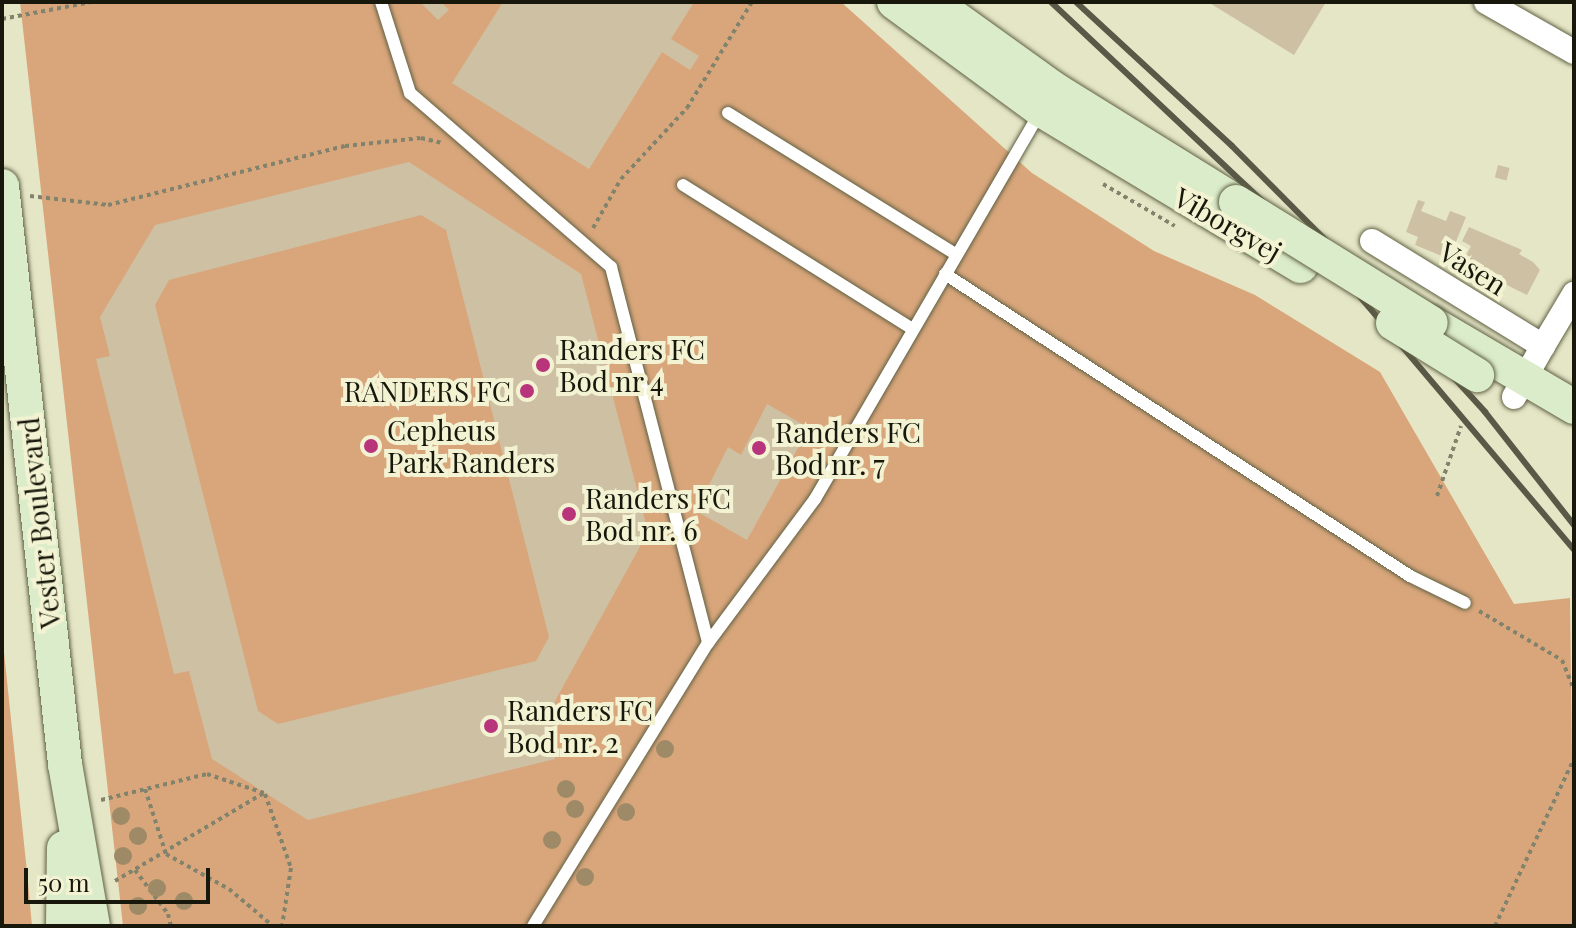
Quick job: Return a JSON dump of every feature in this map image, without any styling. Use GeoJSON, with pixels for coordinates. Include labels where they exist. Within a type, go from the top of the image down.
{"type":"FeatureCollection","features":[{"type":"Feature","properties":{"kind":"street","name":"Viborgvej"},"geometry":{"type":"LineString","coordinates":[[894,2],[1301,266],[1477,375],[1574,407]]}},
{"type":"Feature","properties":{"kind":"street","name":"Viborgvej"},"geometry":{"type":"LineString","coordinates":[[933,2],[1048,100],[1236,202],[1431,323],[1574,429]]}},
{"type":"Feature","properties":{"kind":"street"},"geometry":{"type":"LineString","coordinates":[[1486,2],[1574,52]]}},
{"type":"Feature","properties":{"kind":"street","name":"Vester Boulevard"},"geometry":{"type":"LineString","coordinates":[[3,202],[65,764],[93,926]]}},
{"type":"Feature","properties":{"kind":"street","name":"Vasen"},"geometry":{"type":"LineString","coordinates":[[1372,241],[1543,346]]}},
{"type":"Feature","properties":{"kind":"street"},"geometry":{"type":"LineString","coordinates":[[1519,388],[1574,294]]}},
{"type":"Feature","properties":{"kind":"street","name":"Vester Boulevard"},"geometry":{"type":"LineString","coordinates":[[63,926],[65,764]]}},
{"type":"Feature","properties":{"kind":"lane"},"geometry":{"type":"LineString","coordinates":[[381,2],[410,93],[611,267],[708,643]]}},
{"type":"Feature","properties":{"kind":"lane"},"geometry":{"type":"LineString","coordinates":[[533,926],[708,643],[815,499],[1048,100]]}},
{"type":"Feature","properties":{"kind":"lane"},"geometry":{"type":"LineString","coordinates":[[728,113],[957,255]]}},
{"type":"Feature","properties":{"kind":"lane"},"geometry":{"type":"LineString","coordinates":[[683,185],[913,329]]}},
{"type":"Feature","properties":{"kind":"lane"},"geometry":{"type":"LineString","coordinates":[[945,274],[1410,576],[1465,603]]}},
{"type":"Feature","properties":{"kind":"path"},"geometry":{"type":"LineString","coordinates":[[44,2],[47,12]]}},
{"type":"Feature","properties":{"kind":"path"},"geometry":{"type":"LineString","coordinates":[[2,19],[91,2]]}},
{"type":"Feature","properties":{"kind":"path"},"geometry":{"type":"LineString","coordinates":[[584,244],[621,179],[687,108],[752,2]]}},
{"type":"Feature","properties":{"kind":"path"},"geometry":{"type":"LineString","coordinates":[[3,202],[45,195],[108,205],[345,146],[421,138],[441,144],[454,131]]}},
{"type":"Feature","properties":{"kind":"path"},"geometry":{"type":"LineString","coordinates":[[1437,496],[1461,426]]}},
{"type":"Feature","properties":{"kind":"path"},"geometry":{"type":"LineString","coordinates":[[1465,603],[1562,660],[1574,690]]}},
{"type":"Feature","properties":{"kind":"path"},"geometry":{"type":"LineString","coordinates":[[1495,926],[1574,759]]}},
{"type":"Feature","properties":{"kind":"path"},"geometry":{"type":"LineString","coordinates":[[114,797],[207,774],[264,793]]}},
{"type":"Feature","properties":{"kind":"path"},"geometry":{"type":"LineString","coordinates":[[145,789],[166,854],[229,889],[273,926]]}},
{"type":"Feature","properties":{"kind":"path"},"geometry":{"type":"LineString","coordinates":[[122,878],[264,793]]}},
{"type":"Feature","properties":{"kind":"path"},"geometry":{"type":"LineString","coordinates":[[264,793],[291,868],[282,926]]}},
{"type":"Feature","properties":{"kind":"path"},"geometry":{"type":"LineString","coordinates":[[135,870],[168,914],[171,926]]}},
{"type":"Feature","properties":{"kind":"shaded area"},"geometry":{"type":"Polygon","coordinates":[[[20,2],[841,2],[1032,173],[1154,251],[1255,295],[1380,372],[1514,604],[1570,598],[1574,926],[123,926],[20,2]]]}},
{"type":"Feature","properties":{"kind":"shaded area"},"geometry":{"type":"Polygon","coordinates":[[[2,633],[27,872],[32,926],[2,926],[2,633]]]}},
{"type":"Feature","properties":{"kind":"building"},"geometry":{"type":"Polygon","coordinates":[[[441,2],[449,10],[438,20],[422,4],[441,2]]]}},
{"type":"Feature","properties":{"kind":"building"},"geometry":{"type":"Polygon","coordinates":[[[503,2],[694,2],[671,39],[699,56],[690,70],[662,52],[589,169],[452,83],[503,2]]]}},
{"type":"Feature","properties":{"kind":"building"},"geometry":{"type":"Polygon","coordinates":[[[1208,2],[1326,2],[1294,55],[1208,2]]]}},
{"type":"Feature","properties":{"kind":"building"},"geometry":{"type":"Polygon","coordinates":[[[409,162],[581,274],[648,532],[555,701],[555,759],[308,820],[212,759],[189,671],[174,674],[96,359],[110,356],[100,317],[155,225],[409,162]],[[421,215],[169,280],[155,305],[258,711],[278,724],[536,661],[549,637],[446,230],[421,215]]]}},
{"type":"Feature","properties":{"kind":"building"},"geometry":{"type":"Polygon","coordinates":[[[1498,165],[1510,168],[1506,181],[1495,178],[1498,165]]]}},
{"type":"Feature","properties":{"kind":"building"},"geometry":{"type":"Polygon","coordinates":[[[1418,200],[1425,202],[1421,211],[1446,221],[1450,211],[1466,217],[1449,259],[1415,245],[1418,237],[1406,232],[1418,200]]]}},
{"type":"Feature","properties":{"kind":"building"},"geometry":{"type":"Polygon","coordinates":[[[1469,227],[1522,250],[1519,254],[1540,270],[1527,295],[1462,263],[1471,246],[1462,241],[1469,227]]]}},
{"type":"Feature","properties":{"kind":"building"},"geometry":{"type":"Polygon","coordinates":[[[767,404],[809,428],[747,540],[696,511],[728,447],[741,455],[767,404]]]}},
{"type":"Feature","properties":{"kind":"railway"},"geometry":{"type":"LineString","coordinates":[[1051,2],[1346,280],[1574,550]]}},
{"type":"Feature","properties":{"kind":"railway"},"geometry":{"type":"LineString","coordinates":[[1076,2],[1232,146],[1366,281],[1485,412],[1574,525]]}},
{"type":"Feature","properties":{"kind":"place","name":"Randers FC Bod nr 4"},"geometry":{"type":"Point","coordinates":[543,365]}},
{"type":"Feature","properties":{"kind":"place","name":"RANDERS FC"},"geometry":{"type":"Point","coordinates":[527,391]}},
{"type":"Feature","properties":{"kind":"place","name":"Cepheus Park Randers"},"geometry":{"type":"Point","coordinates":[371,446]}},
{"type":"Feature","properties":{"kind":"place","name":"Randers FC Bod nr. 7"},"geometry":{"type":"Point","coordinates":[759,448]}},
{"type":"Feature","properties":{"kind":"place","name":"Randers FC Bod nr. 6"},"geometry":{"type":"Point","coordinates":[569,514]}},
{"type":"Feature","properties":{"kind":"place","name":"Randers FC Bod nr. 2"},"geometry":{"type":"Point","coordinates":[491,726]}}]}
